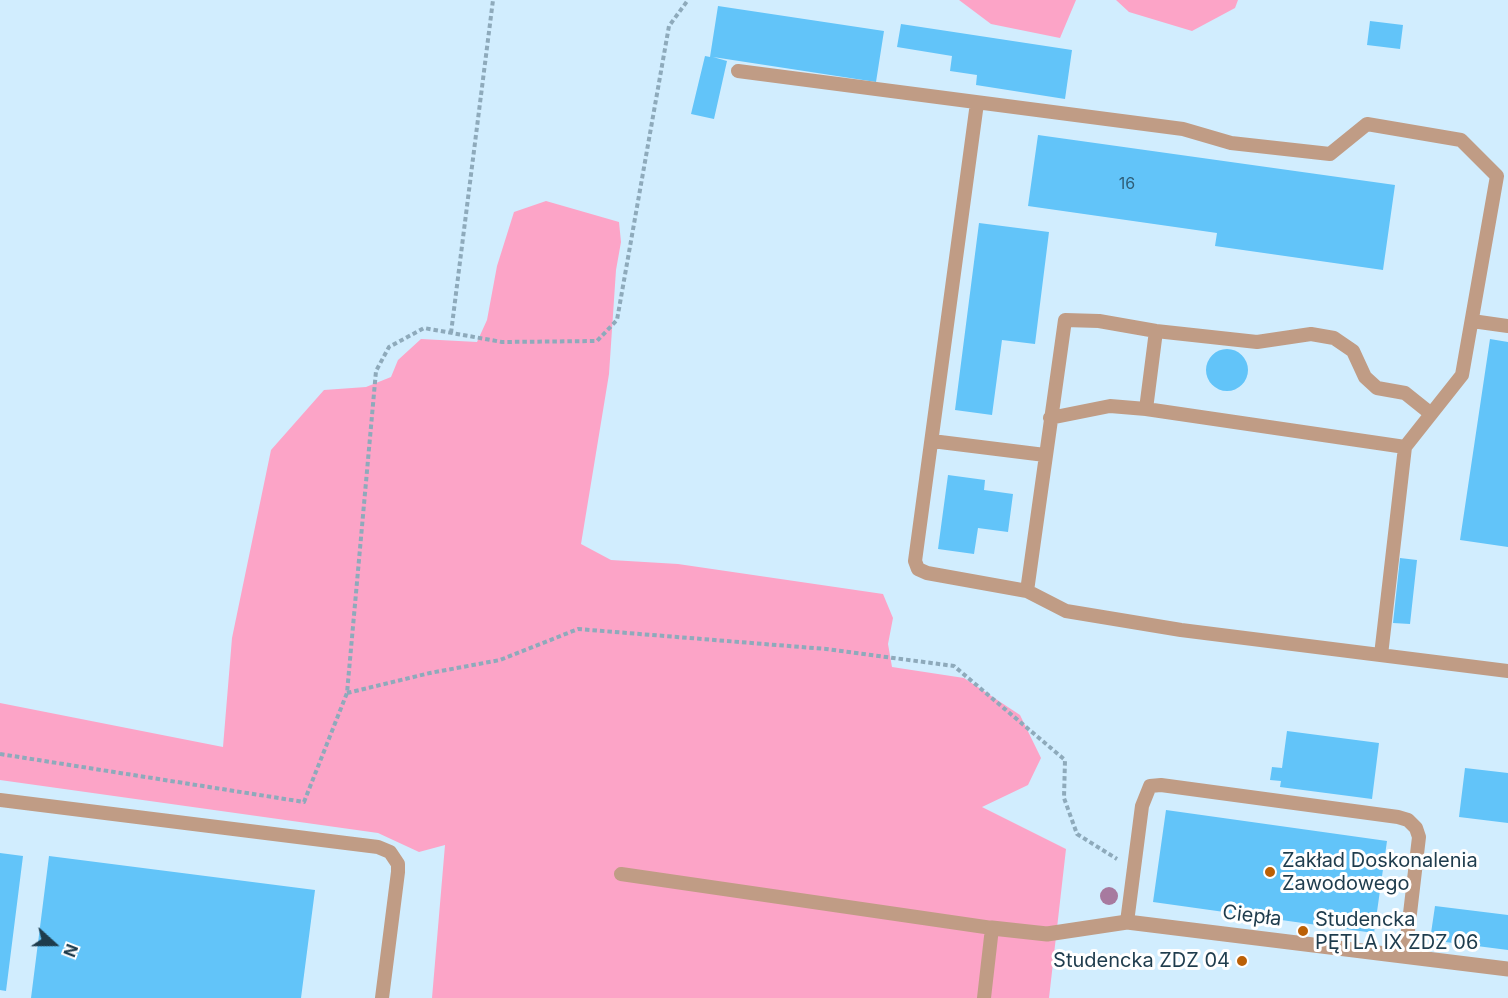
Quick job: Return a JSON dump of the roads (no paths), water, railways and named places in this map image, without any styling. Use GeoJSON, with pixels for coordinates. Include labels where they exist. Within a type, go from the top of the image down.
{"type":"FeatureCollection","features":[{"type":"Feature","properties":{"kind":"street","name":"Ciepła"},"geometry":{"type":"LineString","coordinates":[[992,928],[1047,934],[1127,922],[1508,969]]}},
{"type":"Feature","properties":{"kind":"lane"},"geometry":{"type":"LineString","coordinates":[[738,71],[1183,129],[1232,143],[1330,154],[1368,124],[1461,140],[1502,176],[1462,375],[1405,447],[1381,655]]}},
{"type":"Feature","properties":{"kind":"lane"},"geometry":{"type":"LineString","coordinates":[[976,103],[915,561],[918,569],[927,573],[1027,591],[1066,611],[1181,630],[1508,671]]}},
{"type":"Feature","properties":{"kind":"lane"},"geometry":{"type":"LineString","coordinates":[[1027,591],[1065,320],[1099,321],[1156,331],[1257,342],[1311,334],[1334,338],[1353,351],[1365,377],[1377,388],[1405,393],[1431,413]]}},
{"type":"Feature","properties":{"kind":"lane"},"geometry":{"type":"LineString","coordinates":[[1472,321],[1508,326]]}},
{"type":"Feature","properties":{"kind":"lane"},"geometry":{"type":"LineString","coordinates":[[1146,409],[1156,331]]}},
{"type":"Feature","properties":{"kind":"lane"},"geometry":{"type":"LineString","coordinates":[[1050,418],[1110,406],[1146,409],[1405,447]]}},
{"type":"Feature","properties":{"kind":"lane"},"geometry":{"type":"LineString","coordinates":[[932,441],[1045,455]]}},
{"type":"Feature","properties":{"kind":"lane"},"geometry":{"type":"LineString","coordinates":[[1127,922],[1142,806],[1150,786],[1398,817],[1416,828],[1419,837],[1405,956]]}},
{"type":"Feature","properties":{"kind":"lane"},"geometry":{"type":"LineString","coordinates":[[0,800],[378,847],[390,852],[398,864],[398,872],[382,998]]}},
{"type":"Feature","properties":{"kind":"lane"},"geometry":{"type":"LineString","coordinates":[[621,874],[992,928],[984,998]]}},
{"type":"Feature","properties":{"kind":"place","name":"Zakład Doskonalenia Zawodowego"},"geometry":{"type":"Point","coordinates":[1270,872]}},
{"type":"Feature","properties":{"kind":"place","name":"Studencka PĘTLA IX ZDZ 06"},"geometry":{"type":"Point","coordinates":[1303,931]}},
{"type":"Feature","properties":{"kind":"place","name":"Studencka ZDZ 04"},"geometry":{"type":"Point","coordinates":[1242,961]}}]}
